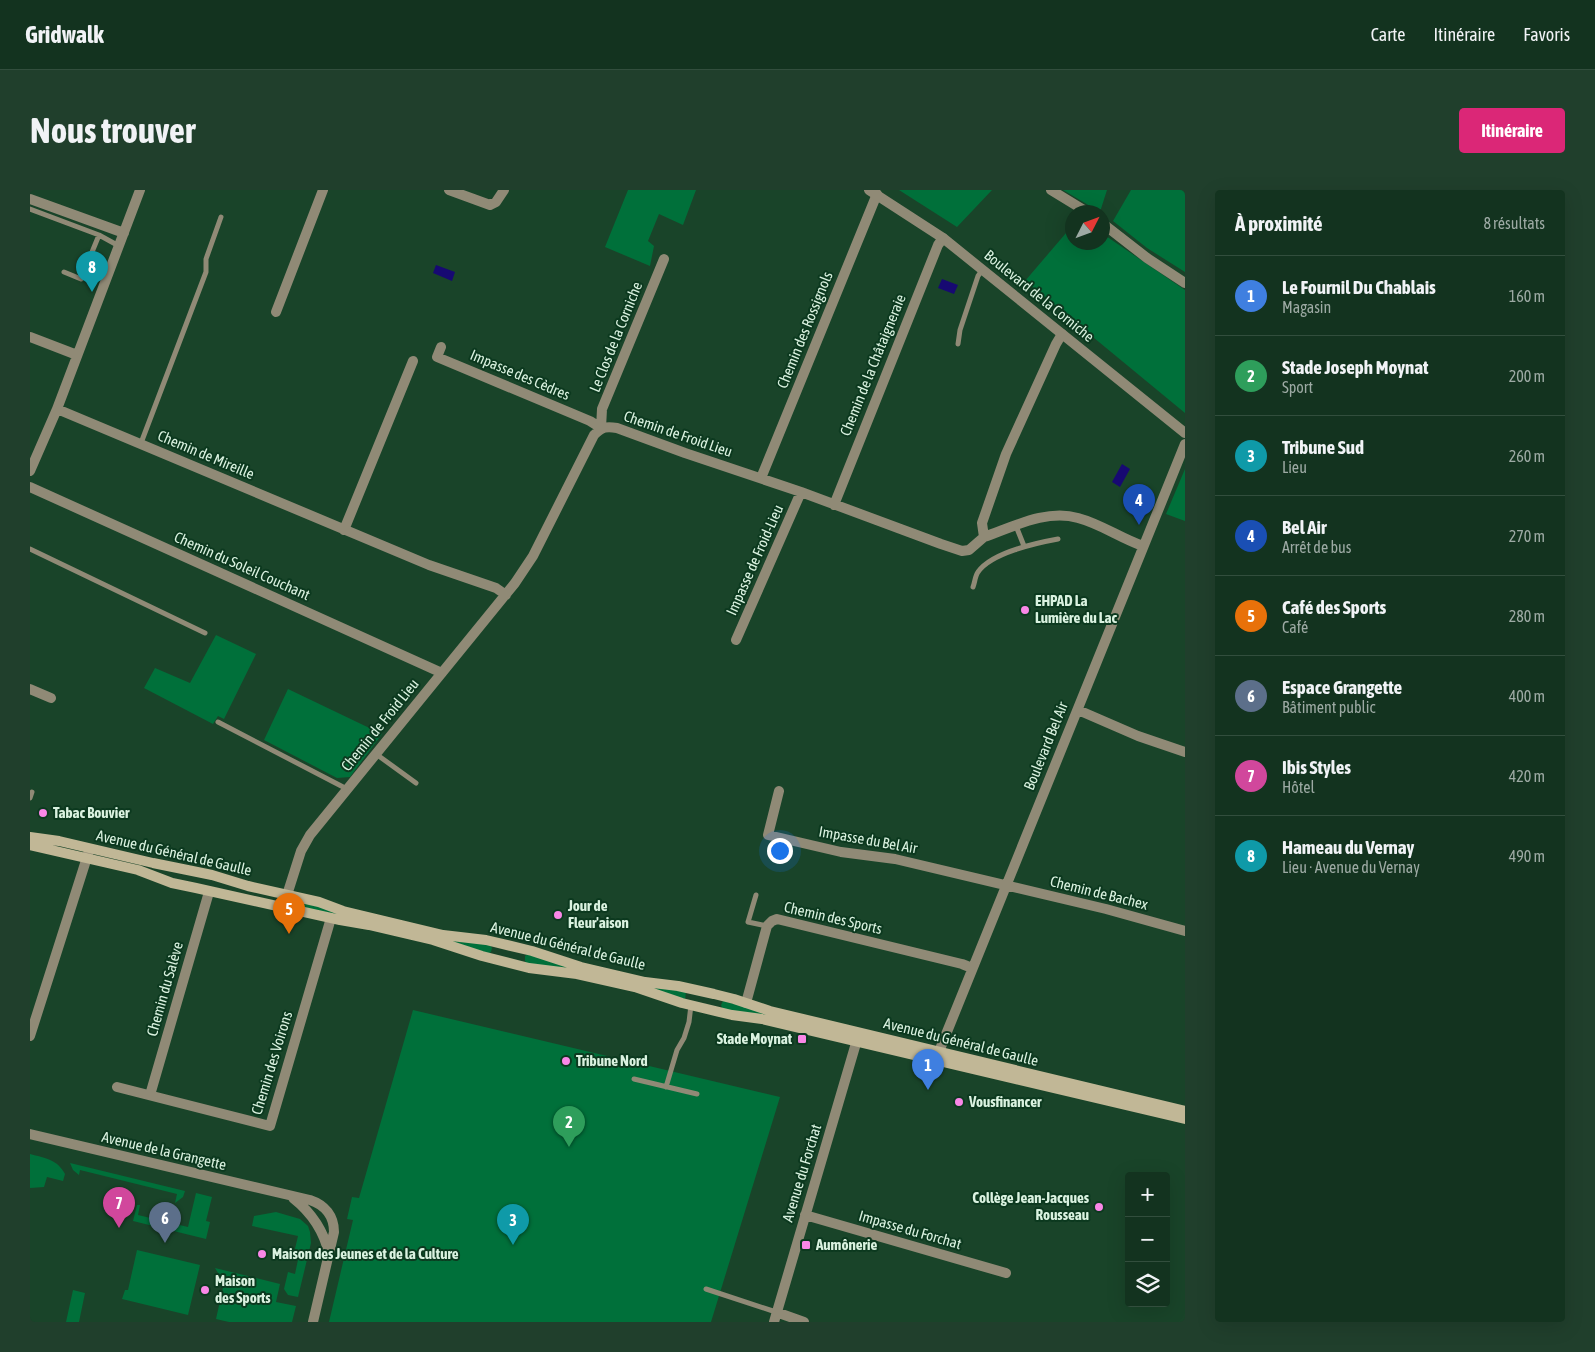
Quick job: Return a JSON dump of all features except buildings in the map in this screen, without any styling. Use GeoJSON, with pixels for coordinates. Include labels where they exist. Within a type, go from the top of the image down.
{"type":"FeatureCollection","features":[{"type":"Feature","properties":{"kind":"main road","name":"Avenue du Général de Gaulle"},"geometry":{"type":"LineString","coordinates":[[30,837],[59,841],[88,853],[209,892],[433,940],[494,959],[539,970],[576,974],[635,987],[716,1011],[858,1037]]}},
{"type":"Feature","properties":{"kind":"main road","name":"Avenue du Général de Gaulle"},"geometry":{"type":"LineString","coordinates":[[30,845],[191,870],[248,886],[319,902],[343,911],[444,935],[521,948],[581,968],[719,995],[858,1037],[1185,1119]]}},
{"type":"Feature","properties":{"kind":"main road"},"geometry":{"type":"LineString","coordinates":[[187,886],[191,870]]}},
{"type":"Feature","properties":{"kind":"main road"},"geometry":{"type":"LineString","coordinates":[[209,892],[212,875]]}},
{"type":"Feature","properties":{"kind":"main road"},"geometry":{"type":"LineString","coordinates":[[284,908],[287,895]]}},
{"type":"Feature","properties":{"kind":"main road"},"geometry":{"type":"LineString","coordinates":[[494,959],[498,943]]}},
{"type":"Feature","properties":{"kind":"main road"},"geometry":{"type":"LineString","coordinates":[[517,965],[521,948]]}},
{"type":"Feature","properties":{"kind":"main road"},"geometry":{"type":"LineString","coordinates":[[691,1005],[694,990]]}},
{"type":"Feature","properties":{"kind":"main road"},"geometry":{"type":"LineString","coordinates":[[716,1011],[719,995]]}},
{"type":"Feature","properties":{"kind":"main road","name":"Avenue du Général de Gaulle"},"geometry":{"type":"LineString","coordinates":[[937,1056],[1185,1111]]}},
{"type":"Feature","properties":{"kind":"street"},"geometry":{"type":"LineString","coordinates":[[30,471],[57,409],[140,190]]}},
{"type":"Feature","properties":{"kind":"street"},"geometry":{"type":"LineString","coordinates":[[276,312],[323,190]]}},
{"type":"Feature","properties":{"kind":"street"},"geometry":{"type":"LineString","coordinates":[[449,190],[490,205],[496,202],[504,190]]}},
{"type":"Feature","properties":{"kind":"street"},"geometry":{"type":"LineString","coordinates":[[1051,190],[1076,205]]}},
{"type":"Feature","properties":{"kind":"street","name":"Boulevard de la Corniche"},"geometry":{"type":"LineString","coordinates":[[873,192],[943,238],[1185,433]]}},
{"type":"Feature","properties":{"kind":"street","name":"Chemin des Rossignols"},"geometry":{"type":"LineString","coordinates":[[760,478],[873,192]]}},
{"type":"Feature","properties":{"kind":"street"},"geometry":{"type":"LineString","coordinates":[[30,199],[124,233]]}},
{"type":"Feature","properties":{"kind":"street"},"geometry":{"type":"LineString","coordinates":[[1110,229],[1147,258],[1185,283]]}},
{"type":"Feature","properties":{"kind":"street","name":"Chemin de la Châtaigneraie"},"geometry":{"type":"LineString","coordinates":[[834,505],[907,320],[938,245],[943,238]]}},
{"type":"Feature","properties":{"kind":"street","name":"Le Clos de la Corniche"},"geometry":{"type":"LineString","coordinates":[[601,428],[602,409],[664,259]]}},
{"type":"Feature","properties":{"kind":"street"},"geometry":{"type":"LineString","coordinates":[[1062,334],[1006,454],[982,523],[984,538],[1040,518],[1066,515],[1093,524],[1143,546]]}},
{"type":"Feature","properties":{"kind":"street"},"geometry":{"type":"LineString","coordinates":[[30,337],[77,355]]}},
{"type":"Feature","properties":{"kind":"street","name":"Impasse des Cèdres"},"geometry":{"type":"LineString","coordinates":[[442,347],[437,357],[590,421],[601,428]]}},
{"type":"Feature","properties":{"kind":"street"},"geometry":{"type":"LineString","coordinates":[[344,530],[413,361]]}},
{"type":"Feature","properties":{"kind":"street","name":"Chemin de Mireille"},"geometry":{"type":"LineString","coordinates":[[57,409],[429,565],[496,588],[506,595]]}},
{"type":"Feature","properties":{"kind":"street","name":"Chemin de Froid Lieu"},"geometry":{"type":"LineString","coordinates":[[287,895],[304,843],[506,595],[532,556],[594,435],[601,428],[607,426],[617,428],[801,492],[962,551],[969,550],[984,538]]}},
{"type":"Feature","properties":{"kind":"street","name":"Boulevard Bel Air"},"geometry":{"type":"LineString","coordinates":[[937,1056],[1185,444]]}},
{"type":"Feature","properties":{"kind":"street","name":"Chemin du Soleil Couchant"},"geometry":{"type":"LineString","coordinates":[[30,487],[442,673]]}},
{"type":"Feature","properties":{"kind":"street","name":"Impasse de Froid-Lieu"},"geometry":{"type":"LineString","coordinates":[[736,640],[801,492]]}},
{"type":"Feature","properties":{"kind":"street"},"geometry":{"type":"LineString","coordinates":[[30,689],[51,698]]}},
{"type":"Feature","properties":{"kind":"street"},"geometry":{"type":"LineString","coordinates":[[1078,710],[1138,736],[1185,752]]}},
{"type":"Feature","properties":{"kind":"street","name":"Impasse du Bel Air"},"geometry":{"type":"LineString","coordinates":[[779,792],[768,835],[842,852],[895,858],[1006,885]]}},
{"type":"Feature","properties":{"kind":"street"},"geometry":{"type":"LineString","coordinates":[[30,1036],[88,853]]}},
{"type":"Feature","properties":{"kind":"street","name":"Chemin de Bachex"},"geometry":{"type":"LineString","coordinates":[[1006,885],[1106,909],[1185,931]]}},
{"type":"Feature","properties":{"kind":"street","name":"Chemin du Salève"},"geometry":{"type":"LineString","coordinates":[[150,1096],[209,892]]}},
{"type":"Feature","properties":{"kind":"street","name":"Chemin des Voirons"},"geometry":{"type":"LineString","coordinates":[[117,1087],[270,1126],[331,918]]}},
{"type":"Feature","properties":{"kind":"street","name":"Chemin des Sports"},"geometry":{"type":"LineString","coordinates":[[746,1003],[767,926],[777,919],[972,968]]}},
{"type":"Feature","properties":{"kind":"street","name":"Avenue du Forchat"},"geometry":{"type":"LineString","coordinates":[[775,1317],[858,1037]]}},
{"type":"Feature","properties":{"kind":"street","name":"Avenue de la Grangette"},"geometry":{"type":"LineString","coordinates":[[30,1134],[310,1200],[321,1205],[330,1214],[334,1226]]}},
{"type":"Feature","properties":{"kind":"street","name":"Avenue de la Grangette"},"geometry":{"type":"LineString","coordinates":[[290,1196],[306,1210],[321,1230],[329,1254]]}},
{"type":"Feature","properties":{"kind":"street","name":"Impasse du Forchat"},"geometry":{"type":"LineString","coordinates":[[806,1215],[1006,1273]]}},
{"type":"Feature","properties":{"kind":"street"},"geometry":{"type":"LineString","coordinates":[[321,1230],[330,1231],[334,1226]]}},
{"type":"Feature","properties":{"kind":"street"},"geometry":{"type":"LineString","coordinates":[[313,1322],[334,1226]]}},
{"type":"Feature","properties":{"kind":"street"},"geometry":{"type":"LineString","coordinates":[[775,1317],[804,1322]]}},
{"type":"Feature","properties":{"kind":"lane"},"geometry":{"type":"LineString","coordinates":[[30,209],[99,235],[119,246]]}},
{"type":"Feature","properties":{"kind":"lane"},"geometry":{"type":"LineString","coordinates":[[141,443],[206,272],[206,259],[221,217]]}},
{"type":"Feature","properties":{"kind":"lane"},"geometry":{"type":"LineString","coordinates":[[64,272],[81,279],[99,235]]}},
{"type":"Feature","properties":{"kind":"lane"},"geometry":{"type":"LineString","coordinates":[[958,344],[963,321],[978,276],[983,269]]}},
{"type":"Feature","properties":{"kind":"lane"},"geometry":{"type":"LineString","coordinates":[[1016,526],[1024,546]]}},
{"type":"Feature","properties":{"kind":"lane"},"geometry":{"type":"LineString","coordinates":[[973,587],[976,573],[986,563],[1024,546],[1058,539]]}},
{"type":"Feature","properties":{"kind":"lane"},"geometry":{"type":"LineString","coordinates":[[30,549],[205,633]]}},
{"type":"Feature","properties":{"kind":"lane"},"geometry":{"type":"LineString","coordinates":[[218,722],[347,789]]}},
{"type":"Feature","properties":{"kind":"lane"},"geometry":{"type":"LineString","coordinates":[[376,754],[416,783]]}},
{"type":"Feature","properties":{"kind":"lane"},"geometry":{"type":"LineString","coordinates":[[30,798],[32,792]]}},
{"type":"Feature","properties":{"kind":"lane"},"geometry":{"type":"LineString","coordinates":[[756,895],[748,922],[767,926]]}},
{"type":"Feature","properties":{"kind":"lane"},"geometry":{"type":"LineString","coordinates":[[666,1086],[678,1048],[684,1038],[689,1022],[691,1005]]}},
{"type":"Feature","properties":{"kind":"lane"},"geometry":{"type":"LineString","coordinates":[[634,1079],[697,1094]]}},
{"type":"Feature","properties":{"kind":"lane"},"geometry":{"type":"LineString","coordinates":[[706,1290],[775,1317]]}},
{"type":"Feature","properties":{"kind":"green space"},"geometry":{"type":"Polygon","coordinates":[[[628,190],[696,190],[683,225],[659,214],[648,241],[654,246],[650,266],[605,247],[628,190]]]}},
{"type":"Feature","properties":{"kind":"green space"},"geometry":{"type":"Polygon","coordinates":[[[899,190],[992,190],[957,227],[899,190]]]}},
{"type":"Feature","properties":{"kind":"green space"},"geometry":{"type":"Polygon","coordinates":[[[1063,190],[1107,190],[1102,205],[1088,205],[1063,190]]]}},
{"type":"Feature","properties":{"kind":"green space"},"geometry":{"type":"Polygon","coordinates":[[[1131,190],[1185,190],[1185,272],[1147,248],[1113,221],[1131,190]]]}},
{"type":"Feature","properties":{"kind":"green space"},"geometry":{"type":"Polygon","coordinates":[[[1065,234],[1065,250],[1110,250],[1110,239],[1185,290],[1185,413],[1025,281],[1065,234]]]}},
{"type":"Feature","properties":{"kind":"green space"},"geometry":{"type":"Polygon","coordinates":[[[1185,469],[1185,521],[1166,514],[1185,469]]]}},
{"type":"Feature","properties":{"kind":"green space"},"geometry":{"type":"Polygon","coordinates":[[[216,635],[256,654],[224,719],[218,716],[213,724],[144,688],[155,668],[190,683],[216,635]]]}},
{"type":"Feature","properties":{"kind":"green space"},"geometry":{"type":"Polygon","coordinates":[[[288,689],[382,734],[350,777],[337,778],[264,740],[288,689]]]}},
{"type":"Feature","properties":{"kind":"green space"},"geometry":{"type":"Polygon","coordinates":[[[293,901],[490,945],[492,948],[491,952],[487,954],[293,905],[293,901]]]}},
{"type":"Feature","properties":{"kind":"green space"},"geometry":{"type":"Polygon","coordinates":[[[528,954],[686,992],[685,1000],[527,964],[525,956],[528,954]]]}},
{"type":"Feature","properties":{"kind":"green space"},"geometry":{"type":"Polygon","coordinates":[[[723,1001],[832,1029],[723,1010],[721,1005],[723,1001]]]}},
{"type":"Feature","properties":{"kind":"green space"},"geometry":{"type":"Polygon","coordinates":[[[413,1010],[780,1097],[711,1322],[329,1322],[353,1220],[347,1219],[352,1197],[359,1198],[413,1010]]]}},
{"type":"Feature","properties":{"kind":"green space"},"geometry":{"type":"Polygon","coordinates":[[[30,1154],[50,1160],[58,1165],[65,1174],[63,1181],[47,1177],[44,1187],[30,1188],[30,1154]]]}},
{"type":"Feature","properties":{"kind":"green space"},"geometry":{"type":"Polygon","coordinates":[[[70,1163],[185,1191],[183,1197],[175,1203],[177,1194],[80,1170],[79,1175],[73,1170],[70,1163]]]}},
{"type":"Feature","properties":{"kind":"green space"},"geometry":{"type":"Polygon","coordinates":[[[196,1193],[212,1197],[206,1221],[210,1222],[206,1239],[133,1221],[137,1205],[140,1205],[138,1215],[188,1227],[196,1193]]]}},
{"type":"Feature","properties":{"kind":"green space"},"geometry":{"type":"Polygon","coordinates":[[[276,1212],[300,1219],[308,1226],[310,1232],[311,1243],[298,1297],[288,1295],[284,1289],[288,1272],[295,1274],[299,1255],[294,1253],[298,1236],[252,1226],[254,1216],[276,1212]]]}},
{"type":"Feature","properties":{"kind":"green space"},"geometry":{"type":"Polygon","coordinates":[[[137,1250],[200,1265],[188,1315],[122,1299],[125,1290],[128,1290],[137,1250]]]}},
{"type":"Feature","properties":{"kind":"green space"},"geometry":{"type":"Polygon","coordinates":[[[215,1268],[280,1284],[276,1302],[296,1306],[292,1322],[229,1322],[216,1319],[224,1283],[215,1268]]]}},
{"type":"Feature","properties":{"kind":"green space"},"geometry":{"type":"Polygon","coordinates":[[[73,1290],[85,1293],[79,1322],[66,1322],[73,1290]]]}},
{"type":"Feature","properties":{"kind":"shaded area"},"geometry":{"type":"Polygon","coordinates":[[[436,265],[455,272],[452,281],[433,273],[436,265]]]}},
{"type":"Feature","properties":{"kind":"shaded area"},"geometry":{"type":"Polygon","coordinates":[[[942,279],[958,285],[954,294],[938,288],[942,279]]]}},
{"type":"Feature","properties":{"kind":"shaded area"},"geometry":{"type":"Polygon","coordinates":[[[1122,464],[1130,469],[1120,487],[1112,482],[1122,464]]]}},
{"type":"Feature","properties":{"kind":"place","name":"Hameau du Vernay"},"geometry":{"type":"Point","coordinates":[92,292]}},
{"type":"Feature","properties":{"kind":"place","name":"Bel Air"},"geometry":{"type":"Point","coordinates":[1139,525]}},
{"type":"Feature","properties":{"kind":"place","name":"EHPAD La Lumière du Lac"},"geometry":{"type":"Point","coordinates":[1025,610]}},
{"type":"Feature","properties":{"kind":"place","name":"Tabac Bouvier"},"geometry":{"type":"Point","coordinates":[43,813]}},
{"type":"Feature","properties":{"kind":"place","name":"Jour de Fleur'aison"},"geometry":{"type":"Point","coordinates":[558,915]}},
{"type":"Feature","properties":{"kind":"place","name":"Café des Sports"},"geometry":{"type":"Point","coordinates":[289,934]}},
{"type":"Feature","properties":{"kind":"place","name":"Stade Moynat"},"geometry":{"type":"Point","coordinates":[802,1039]}},
{"type":"Feature","properties":{"kind":"place","name":"Tribune Nord"},"geometry":{"type":"Point","coordinates":[566,1061]}},
{"type":"Feature","properties":{"kind":"place","name":"Le Fournil Du Chablais"},"geometry":{"type":"Point","coordinates":[928,1090]}},
{"type":"Feature","properties":{"kind":"place","name":"Vousfinancer"},"geometry":{"type":"Point","coordinates":[959,1102]}},
{"type":"Feature","properties":{"kind":"place","name":"Stade Joseph Moynat"},"geometry":{"type":"Point","coordinates":[569,1147]}},
{"type":"Feature","properties":{"kind":"place","name":"Collège Jean-Jacques Rousseau"},"geometry":{"type":"Point","coordinates":[1099,1207]}},
{"type":"Feature","properties":{"kind":"place","name":"Ibis Styles"},"geometry":{"type":"Point","coordinates":[119,1228]}},
{"type":"Feature","properties":{"kind":"place","name":"Espace Grangette"},"geometry":{"type":"Point","coordinates":[165,1243]}},
{"type":"Feature","properties":{"kind":"place","name":"Tribune Sud"},"geometry":{"type":"Point","coordinates":[513,1245]}},
{"type":"Feature","properties":{"kind":"place","name":"Aumônerie"},"geometry":{"type":"Point","coordinates":[806,1245]}},
{"type":"Feature","properties":{"kind":"place","name":"Maison des Jeunes et de la Culture"},"geometry":{"type":"Point","coordinates":[262,1254]}},
{"type":"Feature","properties":{"kind":"place","name":"Maison des Sports"},"geometry":{"type":"Point","coordinates":[205,1290]}}]}
